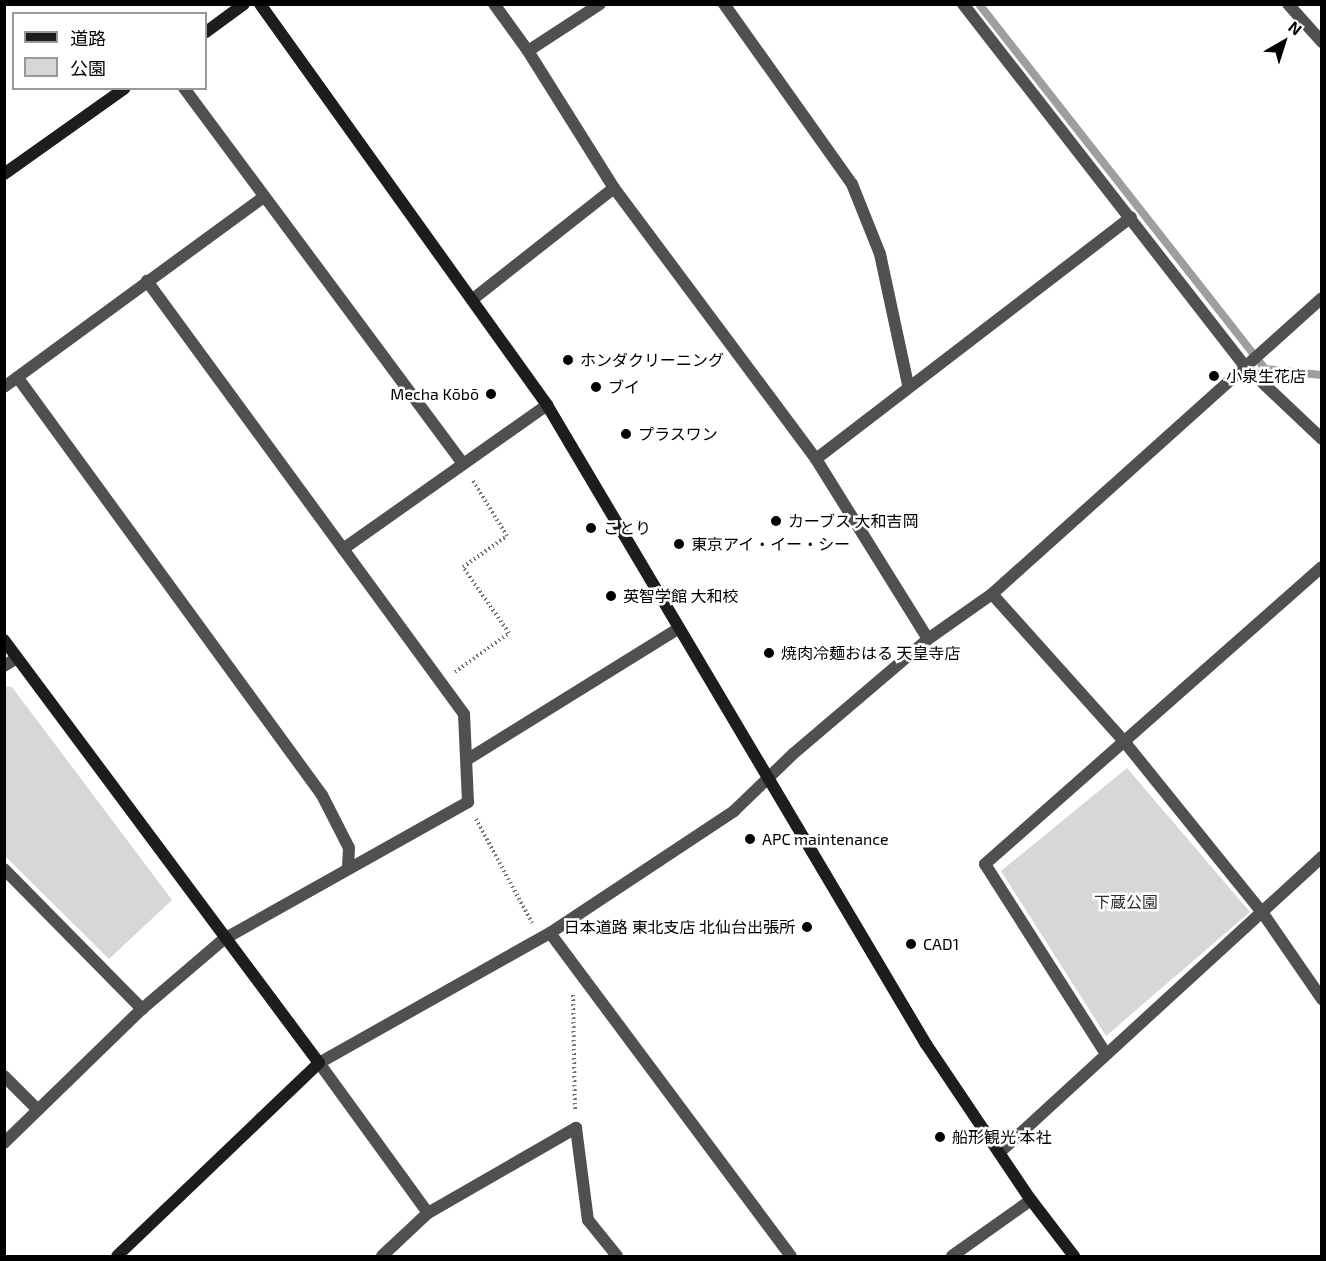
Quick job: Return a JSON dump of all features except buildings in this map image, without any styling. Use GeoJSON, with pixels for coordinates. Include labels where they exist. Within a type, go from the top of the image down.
{"type":"FeatureCollection","features":[{"type":"Feature","properties":{"kind":"street"},"geometry":{"type":"LineString","coordinates":[[207,31],[244,4]]}},
{"type":"Feature","properties":{"kind":"street"},"geometry":{"type":"LineString","coordinates":[[260,4],[547,405],[926,1044],[1030,1200],[1074,1257]]}},
{"type":"Feature","properties":{"kind":"street"},"geometry":{"type":"LineString","coordinates":[[494,4],[528,51],[614,188],[816,459],[928,639]]}},
{"type":"Feature","properties":{"kind":"street"},"geometry":{"type":"LineString","coordinates":[[528,51],[600,4]]}},
{"type":"Feature","properties":{"kind":"street"},"geometry":{"type":"LineString","coordinates":[[724,4],[852,184],[880,254],[908,385]]}},
{"type":"Feature","properties":{"kind":"street"},"geometry":{"type":"LineString","coordinates":[[963,4],[1246,365],[1322,439]]}},
{"type":"Feature","properties":{"kind":"street"},"geometry":{"type":"LineString","coordinates":[[1288,4],[1322,42]]}},
{"type":"Feature","properties":{"kind":"street"},"geometry":{"type":"LineString","coordinates":[[4,174],[122,90]]}},
{"type":"Feature","properties":{"kind":"street"},"geometry":{"type":"LineString","coordinates":[[185,90],[462,462]]}},
{"type":"Feature","properties":{"kind":"street"},"geometry":{"type":"LineString","coordinates":[[473,299],[614,188]]}},
{"type":"Feature","properties":{"kind":"street"},"geometry":{"type":"LineString","coordinates":[[4,387],[264,197]]}},
{"type":"Feature","properties":{"kind":"street"},"geometry":{"type":"LineString","coordinates":[[816,459],[908,385],[1131,217]]}},
{"type":"Feature","properties":{"kind":"street"},"geometry":{"type":"LineString","coordinates":[[4,1143],[142,1009],[225,939],[348,867],[468,802],[468,759],[464,714],[147,281]]}},
{"type":"Feature","properties":{"kind":"street"},"geometry":{"type":"LineString","coordinates":[[117,1257],[319,1063],[550,933],[735,812],[928,639],[992,594],[1322,298]]}},
{"type":"Feature","properties":{"kind":"street"},"geometry":{"type":"LineString","coordinates":[[18,378],[322,795],[349,848],[348,867]]}},
{"type":"Feature","properties":{"kind":"street"},"geometry":{"type":"LineString","coordinates":[[343,549],[462,462],[547,405]]}},
{"type":"Feature","properties":{"kind":"street"},"geometry":{"type":"LineString","coordinates":[[1106,1054],[984,864],[1322,567]]}},
{"type":"Feature","properties":{"kind":"street"},"geometry":{"type":"LineString","coordinates":[[992,594],[1123,741],[1262,912],[1322,999]]}},
{"type":"Feature","properties":{"kind":"street"},"geometry":{"type":"LineString","coordinates":[[468,759],[678,629]]}},
{"type":"Feature","properties":{"kind":"street"},"geometry":{"type":"LineString","coordinates":[[4,640],[428,1213]]}},
{"type":"Feature","properties":{"kind":"street"},"geometry":{"type":"LineString","coordinates":[[4,666],[17,658]]}},
{"type":"Feature","properties":{"kind":"street"},"geometry":{"type":"LineString","coordinates":[[1000,1152],[1322,857]]}},
{"type":"Feature","properties":{"kind":"street"},"geometry":{"type":"LineString","coordinates":[[4,869],[142,1009]]}},
{"type":"Feature","properties":{"kind":"street"},"geometry":{"type":"LineString","coordinates":[[550,933],[572,968],[791,1257]]}},
{"type":"Feature","properties":{"kind":"street"},"geometry":{"type":"LineString","coordinates":[[4,1076],[37,1109]]}},
{"type":"Feature","properties":{"kind":"street"},"geometry":{"type":"LineString","coordinates":[[382,1257],[428,1213],[576,1128],[588,1220],[616,1256]]}},
{"type":"Feature","properties":{"kind":"street"},"geometry":{"type":"LineString","coordinates":[[952,1257],[1030,1200]]}},
{"type":"Feature","properties":{"kind":"path"},"geometry":{"type":"LineString","coordinates":[[440,682],[509,633],[463,567],[507,536],[462,462]]}},
{"type":"Feature","properties":{"kind":"path"},"geometry":{"type":"LineString","coordinates":[[468,802],[531,923],[550,933]]}},
{"type":"Feature","properties":{"kind":"path"},"geometry":{"type":"LineString","coordinates":[[572,968],[576,1128]]}},
{"type":"Feature","properties":{"kind":"green space"},"geometry":{"type":"Polygon","coordinates":[[[5,686],[12,687],[172,900],[109,959],[5,856],[5,686]]]}},
{"type":"Feature","properties":{"kind":"green space","name":"下蔵公園"},"geometry":{"type":"Polygon","coordinates":[[[1127,768],[1250,912],[1106,1036],[1001,871],[1127,768]]]}},
{"type":"Feature","properties":{"kind":"waterway"},"geometry":{"type":"LineString","coordinates":[[979,4],[1265,369],[1322,375]]}},
{"type":"Feature","properties":{"kind":"place","name":"ホンダクリーニング"},"geometry":{"type":"Point","coordinates":[568,360]}},
{"type":"Feature","properties":{"kind":"place","name":"小泉生花店"},"geometry":{"type":"Point","coordinates":[1214,376]}},
{"type":"Feature","properties":{"kind":"place","name":"ブイ"},"geometry":{"type":"Point","coordinates":[596,387]}},
{"type":"Feature","properties":{"kind":"place","name":"Mecha Kōbō"},"geometry":{"type":"Point","coordinates":[491,394]}},
{"type":"Feature","properties":{"kind":"place","name":"プラスワン"},"geometry":{"type":"Point","coordinates":[626,434]}},
{"type":"Feature","properties":{"kind":"place","name":"カーブス 大和吉岡"},"geometry":{"type":"Point","coordinates":[776,521]}},
{"type":"Feature","properties":{"kind":"place","name":"ことり"},"geometry":{"type":"Point","coordinates":[591,528]}},
{"type":"Feature","properties":{"kind":"place","name":"東京アイ・イー・シー"},"geometry":{"type":"Point","coordinates":[679,544]}},
{"type":"Feature","properties":{"kind":"place","name":"英智学館 大和校"},"geometry":{"type":"Point","coordinates":[611,596]}},
{"type":"Feature","properties":{"kind":"place","name":"焼肉冷麺おはる 天皇寺店"},"geometry":{"type":"Point","coordinates":[769,653]}},
{"type":"Feature","properties":{"kind":"place","name":"APC maintenance"},"geometry":{"type":"Point","coordinates":[750,839]}},
{"type":"Feature","properties":{"kind":"place","name":"日本道路 東北支店 北仙台出張所"},"geometry":{"type":"Point","coordinates":[807,927]}},
{"type":"Feature","properties":{"kind":"place","name":"CAD1"},"geometry":{"type":"Point","coordinates":[911,944]}},
{"type":"Feature","properties":{"kind":"place","name":"船形観光 本社"},"geometry":{"type":"Point","coordinates":[940,1137]}}]}
